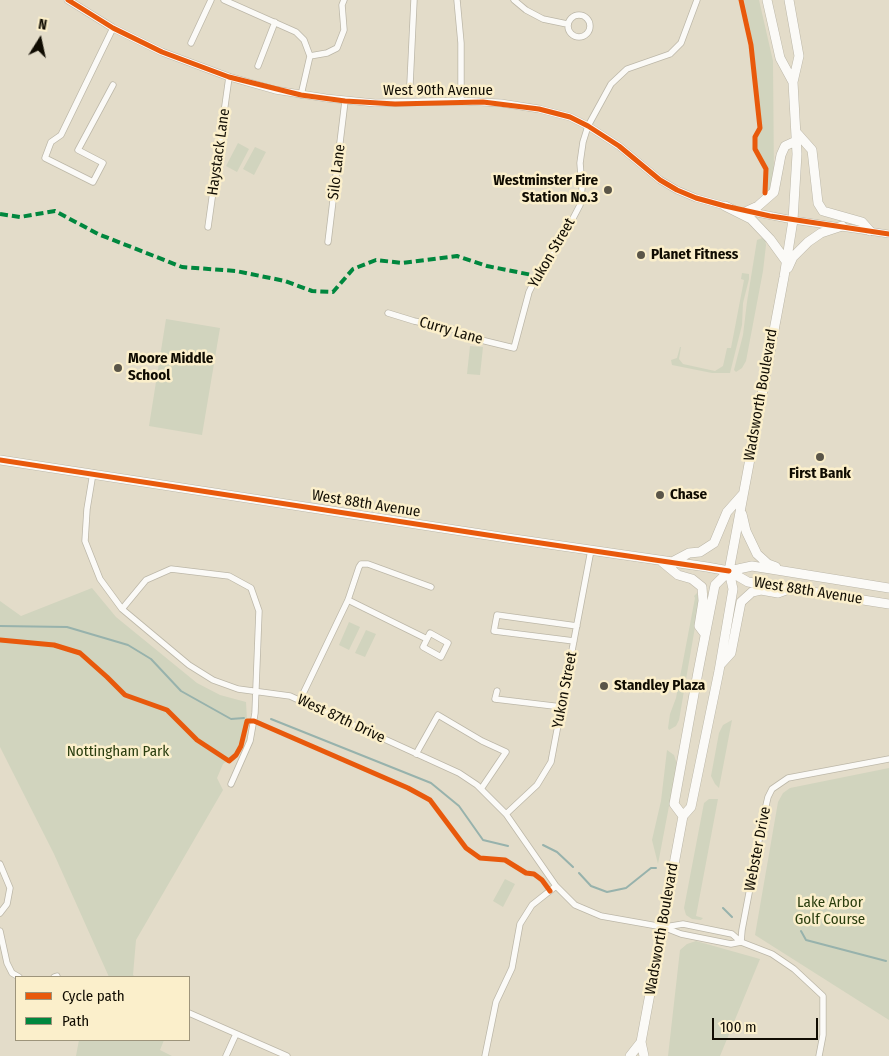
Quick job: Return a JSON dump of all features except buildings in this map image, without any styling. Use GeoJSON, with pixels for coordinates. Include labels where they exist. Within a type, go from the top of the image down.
{"type":"FeatureCollection","features":[{"type":"Feature","properties":{"kind":"main road"},"geometry":{"type":"LineString","coordinates":[[767,0],[780,58],[793,82]]}},
{"type":"Feature","properties":{"kind":"main road"},"geometry":{"type":"LineString","coordinates":[[789,0],[799,56],[793,82]]}},
{"type":"Feature","properties":{"kind":"main road","name":"Wadsworth Boulevard"},"geometry":{"type":"LineString","coordinates":[[644,1056],[641,1042],[683,816],[691,807],[720,664],[732,589],[729,571],[784,277],[796,174],[793,82]]}},
{"type":"Feature","properties":{"kind":"main road"},"geometry":{"type":"LineString","coordinates":[[796,132],[812,150],[818,204],[823,211],[862,222],[870,231]]}},
{"type":"Feature","properties":{"kind":"main road"},"geometry":{"type":"LineString","coordinates":[[747,211],[758,206],[774,192],[781,155],[785,146],[796,142]]}},
{"type":"Feature","properties":{"kind":"main road"},"geometry":{"type":"LineString","coordinates":[[725,206],[751,219],[786,260]]}},
{"type":"Feature","properties":{"kind":"main road"},"geometry":{"type":"LineString","coordinates":[[784,277],[793,257],[808,242],[821,233],[842,226]]}},
{"type":"Feature","properties":{"kind":"main road","name":"West 88th Avenue"},"geometry":{"type":"LineString","coordinates":[[0,460],[729,571],[748,582],[889,604]]}},
{"type":"Feature","properties":{"kind":"main road"},"geometry":{"type":"LineString","coordinates":[[672,562],[689,553],[700,552],[714,543],[727,512],[743,494]]}},
{"type":"Feature","properties":{"kind":"main road"},"geometry":{"type":"LineString","coordinates":[[740,509],[746,531],[757,554],[768,564],[784,571]]}},
{"type":"Feature","properties":{"kind":"main road"},"geometry":{"type":"LineString","coordinates":[[661,561],[678,575],[692,579],[702,587],[703,601],[699,626],[706,634]]}},
{"type":"Feature","properties":{"kind":"main road","name":"West 88th Avenue"},"geometry":{"type":"LineString","coordinates":[[729,571],[752,566],[889,588]]}},
{"type":"Feature","properties":{"kind":"main road","name":"Wadsworth Boulevard"},"geometry":{"type":"LineString","coordinates":[[683,816],[674,804],[715,585],[729,571]]}},
{"type":"Feature","properties":{"kind":"main road"},"geometry":{"type":"LineString","coordinates":[[720,664],[731,653],[741,602],[752,592],[761,590],[778,593],[790,588]]}},
{"type":"Feature","properties":{"kind":"main road","name":"Wadsworth Boulevard"},"geometry":{"type":"LineString","coordinates":[[630,1056],[641,1042]]}},
{"type":"Feature","properties":{"kind":"street","name":"West 90th Avenue"},"geometry":{"type":"LineString","coordinates":[[68,0],[113,28],[162,52],[229,77],[301,95],[345,101],[395,104],[500,103],[539,109],[570,117],[588,126],[619,146],[660,180],[696,198],[792,220],[889,234]]}},
{"type":"Feature","properties":{"kind":"street"},"geometry":{"type":"LineString","coordinates":[[191,44],[211,0]]}},
{"type":"Feature","properties":{"kind":"street"},"geometry":{"type":"LineString","coordinates":[[224,0],[296,32],[304,40],[310,56],[301,95]]}},
{"type":"Feature","properties":{"kind":"street"},"geometry":{"type":"LineString","coordinates":[[310,56],[327,53],[337,48],[344,30],[342,5],[344,0]]}},
{"type":"Feature","properties":{"kind":"street"},"geometry":{"type":"LineString","coordinates":[[410,84],[414,0]]}},
{"type":"Feature","properties":{"kind":"street"},"geometry":{"type":"LineString","coordinates":[[457,0],[461,43],[461,102]]}},
{"type":"Feature","properties":{"kind":"street"},"geometry":{"type":"LineString","coordinates":[[514,0],[526,10],[543,19],[567,24]]}},
{"type":"Feature","properties":{"kind":"street","name":"Yukon Street"},"geometry":{"type":"LineString","coordinates":[[514,348],[529,292],[536,276],[558,246],[580,205],[582,188],[580,163],[583,142],[588,126],[611,84],[627,68],[670,54],[681,43],[697,0]]}},
{"type":"Feature","properties":{"kind":"street"},"geometry":{"type":"LineString","coordinates":[[580,14],[588,20],[590,27],[586,34],[576,37],[570,34],[567,24],[570,18],[580,14]]}},
{"type":"Feature","properties":{"kind":"street"},"geometry":{"type":"LineString","coordinates":[[258,66],[275,22]]}},
{"type":"Feature","properties":{"kind":"street"},"geometry":{"type":"LineString","coordinates":[[113,28],[61,135],[51,142],[45,158],[93,182],[103,163],[78,150],[113,85]]}},
{"type":"Feature","properties":{"kind":"street","name":"Haystack Lane"},"geometry":{"type":"LineString","coordinates":[[208,227],[229,77]]}},
{"type":"Feature","properties":{"kind":"street","name":"Silo Lane"},"geometry":{"type":"LineString","coordinates":[[328,242],[345,101]]}},
{"type":"Feature","properties":{"kind":"street","name":"Curry Lane"},"geometry":{"type":"LineString","coordinates":[[388,313],[414,321],[453,329],[476,339],[514,348]]}},
{"type":"Feature","properties":{"kind":"street","name":"West 87th Drive"},"geometry":{"type":"LineString","coordinates":[[93,473],[86,509],[85,541],[100,579],[122,609],[189,665],[213,680],[238,689],[290,696],[459,773],[481,789],[506,814],[556,886],[575,904],[601,916],[663,927]]}},
{"type":"Feature","properties":{"kind":"street","name":"Yukon Street"},"geometry":{"type":"LineString","coordinates":[[506,814],[537,785],[551,762],[591,550]]}},
{"type":"Feature","properties":{"kind":"street"},"geometry":{"type":"LineString","coordinates":[[300,700],[348,600],[359,566],[365,564],[431,586]]}},
{"type":"Feature","properties":{"kind":"street"},"geometry":{"type":"LineString","coordinates":[[122,609],[146,580],[171,569],[229,576],[251,588],[260,611],[257,650],[257,692],[250,741],[231,784]]}},
{"type":"Feature","properties":{"kind":"street"},"geometry":{"type":"LineString","coordinates":[[348,600],[427,639]]}},
{"type":"Feature","properties":{"kind":"street"},"geometry":{"type":"LineString","coordinates":[[574,641],[494,631],[497,615],[577,626]]}},
{"type":"Feature","properties":{"kind":"street"},"geometry":{"type":"LineString","coordinates":[[430,634],[448,643],[441,657],[423,647],[427,639],[430,634]]}},
{"type":"Feature","properties":{"kind":"street"},"geometry":{"type":"LineString","coordinates":[[497,691],[495,699],[562,707]]}},
{"type":"Feature","properties":{"kind":"street"},"geometry":{"type":"LineString","coordinates":[[416,754],[438,714],[465,731],[506,752],[481,789]]}},
{"type":"Feature","properties":{"kind":"street","name":"Webster Drive"},"geometry":{"type":"LineString","coordinates":[[741,942],[765,809],[772,789],[788,778],[889,759]]}},
{"type":"Feature","properties":{"kind":"street"},"geometry":{"type":"LineString","coordinates":[[0,864],[10,888],[10,897],[0,913]]}},
{"type":"Feature","properties":{"kind":"street"},"geometry":{"type":"LineString","coordinates":[[485,1056],[496,1002],[512,968],[520,924],[532,905],[556,886]]}},
{"type":"Feature","properties":{"kind":"street"},"geometry":{"type":"LineString","coordinates":[[663,927],[683,924],[732,934],[741,942],[772,954],[794,970],[823,996],[823,1035],[819,1056]]}},
{"type":"Feature","properties":{"kind":"street"},"geometry":{"type":"LineString","coordinates":[[663,927],[681,934],[730,944],[741,942]]}},
{"type":"Feature","properties":{"kind":"street"},"geometry":{"type":"LineString","coordinates":[[0,931],[7,963],[12,973],[17,976]]}},
{"type":"Feature","properties":{"kind":"street"},"geometry":{"type":"LineString","coordinates":[[190,1013],[287,1056]]}},
{"type":"Feature","properties":{"kind":"street"},"geometry":{"type":"LineString","coordinates":[[226,1056],[236,1034]]}},
{"type":"Feature","properties":{"kind":"green space"},"geometry":{"type":"Polygon","coordinates":[[[744,0],[759,0],[773,61],[774,181],[769,191],[767,191],[767,168],[757,149],[757,138],[762,129],[753,44],[744,0]]]}},
{"type":"Feature","properties":{"kind":"green space"},"geometry":{"type":"Polygon","coordinates":[[[238,143],[249,149],[237,172],[226,166],[238,143]]]}},
{"type":"Feature","properties":{"kind":"green space"},"geometry":{"type":"Polygon","coordinates":[[[255,147],[266,152],[254,175],[243,169],[255,147]]]}},
{"type":"Feature","properties":{"kind":"green space"},"geometry":{"type":"Polygon","coordinates":[[[765,239],[766,245],[763,271],[746,361],[742,368],[736,372],[734,370],[743,335],[757,240],[765,239]]]}},
{"type":"Feature","properties":{"kind":"green space"},"geometry":{"type":"Polygon","coordinates":[[[742,273],[749,274],[749,279],[743,303],[742,325],[730,373],[712,373],[672,365],[671,360],[677,358],[681,347],[679,359],[683,364],[715,371],[723,366],[727,348],[731,348],[744,280],[741,279],[742,273]]]}},
{"type":"Feature","properties":{"kind":"green space"},"geometry":{"type":"Polygon","coordinates":[[[166,319],[220,328],[202,435],[149,426],[166,319]]]}},
{"type":"Feature","properties":{"kind":"green space"},"geometry":{"type":"Polygon","coordinates":[[[470,346],[483,347],[480,375],[467,374],[470,346]]]}},
{"type":"Feature","properties":{"kind":"green space","name":"Nottingham Park"},"geometry":{"type":"Polygon","coordinates":[[[92,588],[116,617],[197,683],[220,695],[246,702],[247,721],[241,746],[236,755],[223,764],[217,778],[223,790],[136,940],[134,976],[109,976],[54,854],[0,747],[0,601],[21,616],[92,588]]]}},
{"type":"Feature","properties":{"kind":"green space"},"geometry":{"type":"Polygon","coordinates":[[[697,593],[699,604],[679,720],[676,726],[669,730],[670,714],[676,698],[694,596],[697,593]]]}},
{"type":"Feature","properties":{"kind":"green space"},"geometry":{"type":"Polygon","coordinates":[[[349,622],[360,627],[349,650],[339,645],[349,622]]]}},
{"type":"Feature","properties":{"kind":"green space"},"geometry":{"type":"Polygon","coordinates":[[[366,630],[376,634],[365,657],[355,653],[366,630]]]}},
{"type":"Feature","properties":{"kind":"green space"},"geometry":{"type":"Polygon","coordinates":[[[732,720],[719,788],[711,776],[719,733],[723,725],[732,720]]]}},
{"type":"Feature","properties":{"kind":"green space"},"geometry":{"type":"Polygon","coordinates":[[[667,750],[674,755],[677,764],[658,864],[652,840],[661,801],[667,750]]]}},
{"type":"Feature","properties":{"kind":"green space","name":"Lake Arbor Golf Course"},"geometry":{"type":"Polygon","coordinates":[[[889,768],[889,1020],[755,935],[778,802],[783,793],[790,788],[889,768]]]}},
{"type":"Feature","properties":{"kind":"green space"},"geometry":{"type":"Polygon","coordinates":[[[709,799],[718,799],[696,916],[703,918],[701,920],[692,919],[686,915],[684,908],[704,803],[709,799]]]}},
{"type":"Feature","properties":{"kind":"green space"},"geometry":{"type":"Polygon","coordinates":[[[505,879],[515,884],[503,907],[493,901],[505,879]]]}},
{"type":"Feature","properties":{"kind":"green space"},"geometry":{"type":"Polygon","coordinates":[[[696,941],[760,959],[720,1056],[668,1056],[680,950],[687,944],[696,941]]]}},
{"type":"Feature","properties":{"kind":"green space"},"geometry":{"type":"Polygon","coordinates":[[[79,1041],[164,1041],[160,1050],[172,1056],[76,1056],[79,1041]]]}},
{"type":"Feature","properties":{"kind":"waterway"},"geometry":{"type":"LineString","coordinates":[[0,626],[67,627],[128,645],[151,659],[181,691],[231,719],[244,718]]}},
{"type":"Feature","properties":{"kind":"waterway"},"geometry":{"type":"LineString","coordinates":[[271,719],[431,783],[459,806],[483,840],[508,846]]}},
{"type":"Feature","properties":{"kind":"waterway"},"geometry":{"type":"LineString","coordinates":[[543,845],[557,852],[573,867]]}},
{"type":"Feature","properties":{"kind":"waterway"},"geometry":{"type":"LineString","coordinates":[[579,873],[591,886],[607,892],[626,888],[651,868],[656,868]]}},
{"type":"Feature","properties":{"kind":"waterway"},"geometry":{"type":"LineString","coordinates":[[723,908],[732,917]]}},
{"type":"Feature","properties":{"kind":"waterway"},"geometry":{"type":"LineString","coordinates":[[801,931],[806,940],[886,961]]}},
{"type":"Feature","properties":{"kind":"marked path"},"geometry":{"type":"LineString","coordinates":[[0,214],[20,217],[55,211],[98,234],[182,267],[236,271],[285,281],[312,291],[333,292],[353,269],[376,260],[402,263],[457,256],[487,266],[537,276]]}},
{"type":"Feature","properties":{"kind":"cycle path"},"geometry":{"type":"LineString","coordinates":[[68,0],[113,28],[162,52],[229,77],[301,95],[345,101],[395,104],[483,102],[539,109],[570,117],[588,126],[619,146],[660,180],[696,198],[770,216],[889,234]]}},
{"type":"Feature","properties":{"kind":"cycle path"},"geometry":{"type":"LineString","coordinates":[[741,0],[751,45],[760,128],[755,137],[755,149],[766,169],[765,193]]}},
{"type":"Feature","properties":{"kind":"cycle path"},"geometry":{"type":"LineString","coordinates":[[0,460],[729,571]]}},
{"type":"Feature","properties":{"kind":"cycle path"},"geometry":{"type":"LineString","coordinates":[[0,640],[54,645],[80,653],[125,695],[167,710],[197,740],[229,761],[236,755],[241,746],[247,721],[254,721],[408,788],[430,800],[466,848],[480,858],[505,860],[526,873],[534,874],[542,880],[550,891]]}},
{"type":"Feature","properties":{"kind":"place","name":"Westminster Fire Station No.3"},"geometry":{"type":"Point","coordinates":[608,190]}},
{"type":"Feature","properties":{"kind":"place","name":"Planet Fitness"},"geometry":{"type":"Point","coordinates":[641,255]}},
{"type":"Feature","properties":{"kind":"place","name":"Moore Middle School"},"geometry":{"type":"Point","coordinates":[118,368]}},
{"type":"Feature","properties":{"kind":"place","name":"First Bank"},"geometry":{"type":"Point","coordinates":[820,457]}},
{"type":"Feature","properties":{"kind":"place","name":"Chase"},"geometry":{"type":"Point","coordinates":[660,495]}},
{"type":"Feature","properties":{"kind":"place","name":"Standley Plaza"},"geometry":{"type":"Point","coordinates":[604,686]}}]}
